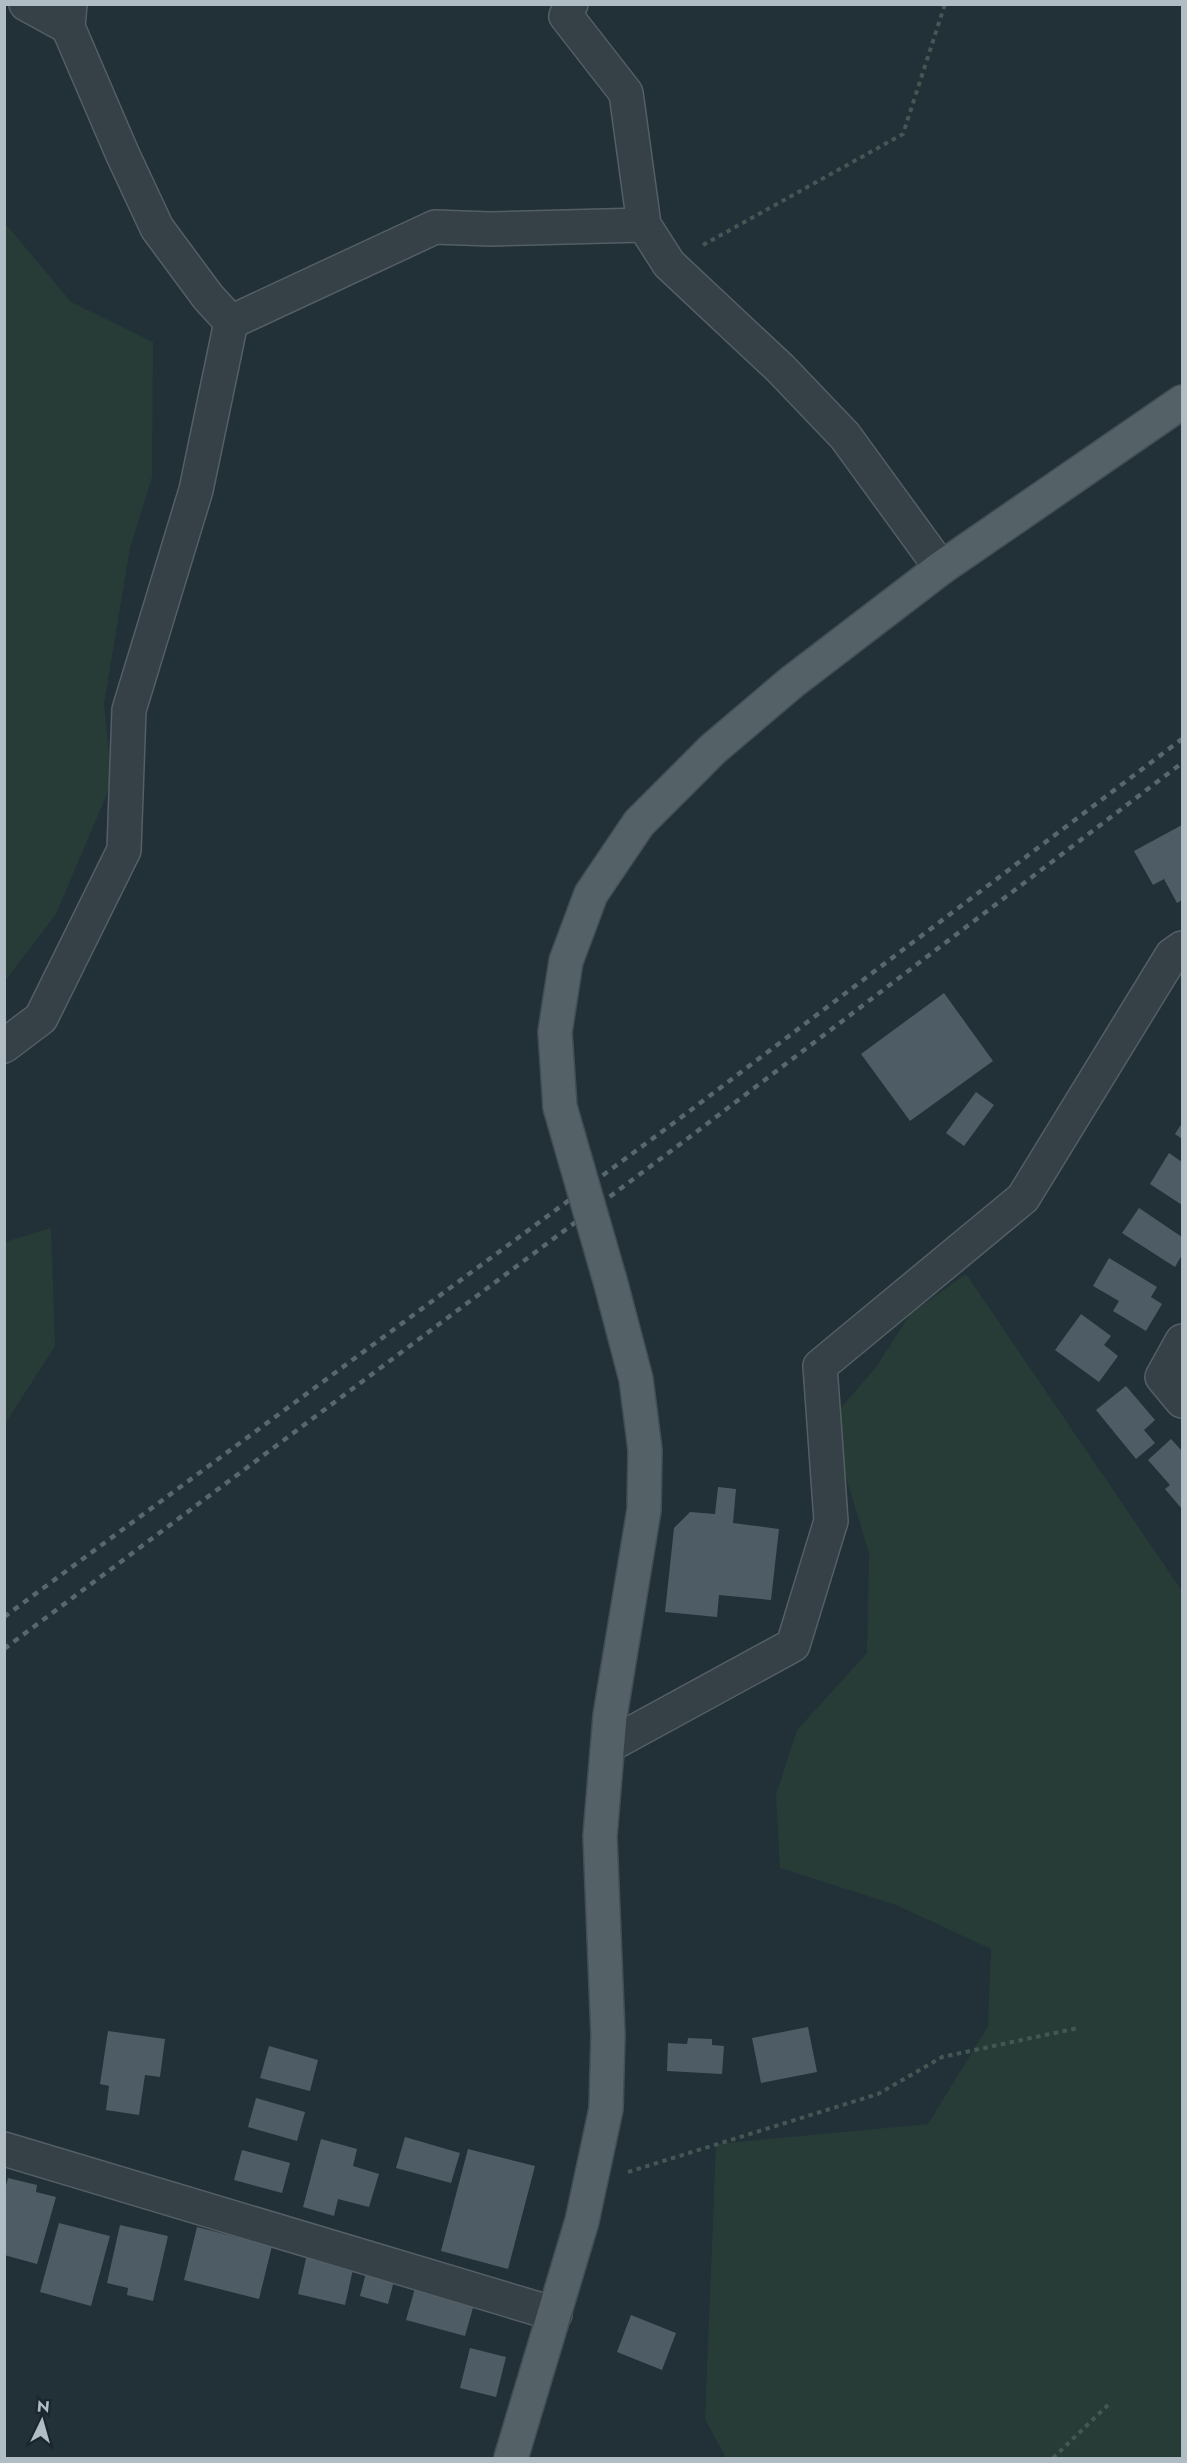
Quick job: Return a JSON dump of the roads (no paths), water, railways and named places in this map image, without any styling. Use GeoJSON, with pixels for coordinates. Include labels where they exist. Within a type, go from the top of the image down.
{"type":"FeatureCollection","features":[{"type":"Feature","properties":{"kind":"main road"},"geometry":{"type":"LineString","coordinates":[[511,2458],[582,2221],[606,2109],[608,2035],[600,1836],[610,1716],[644,1510],[645,1450],[636,1379],[561,1107],[555,1032],[566,961],[591,894],[639,823],[713,749],[792,682],[941,568],[1182,402]]}},
{"type":"Feature","properties":{"kind":"street"},"geometry":{"type":"LineString","coordinates":[[26,4],[69,16],[122,153],[157,228],[208,297],[231,322]]}},
{"type":"Feature","properties":{"kind":"street"},"geometry":{"type":"LineString","coordinates":[[571,4],[566,16],[626,93],[644,225],[669,264],[781,369],[845,436],[941,568]]}},
{"type":"Feature","properties":{"kind":"street"},"geometry":{"type":"LineString","coordinates":[[231,322],[435,227],[491,229],[644,225]]}},
{"type":"Feature","properties":{"kind":"street"},"geometry":{"type":"LineString","coordinates":[[4,1046],[41,1018],[124,850],[129,710],[196,490],[231,322]]}},
{"type":"Feature","properties":{"kind":"street"},"geometry":{"type":"LineString","coordinates":[[608,1746],[793,1645],[831,1521],[819,1366],[1023,1198],[1172,955],[1182,948]]}},
{"type":"Feature","properties":{"kind":"street"},"geometry":{"type":"LineString","coordinates":[[1182,1341],[1162,1377],[1182,1401]]}},
{"type":"Feature","properties":{"kind":"street"},"geometry":{"type":"LineString","coordinates":[[4,2149],[555,2314]]}},
{"type":"Feature","properties":{"kind":"railway"},"geometry":{"type":"LineString","coordinates":[[4,1617],[675,1122],[1182,739]]}},
{"type":"Feature","properties":{"kind":"railway"},"geometry":{"type":"LineString","coordinates":[[4,1649],[687,1139],[1182,763]]}}]}
